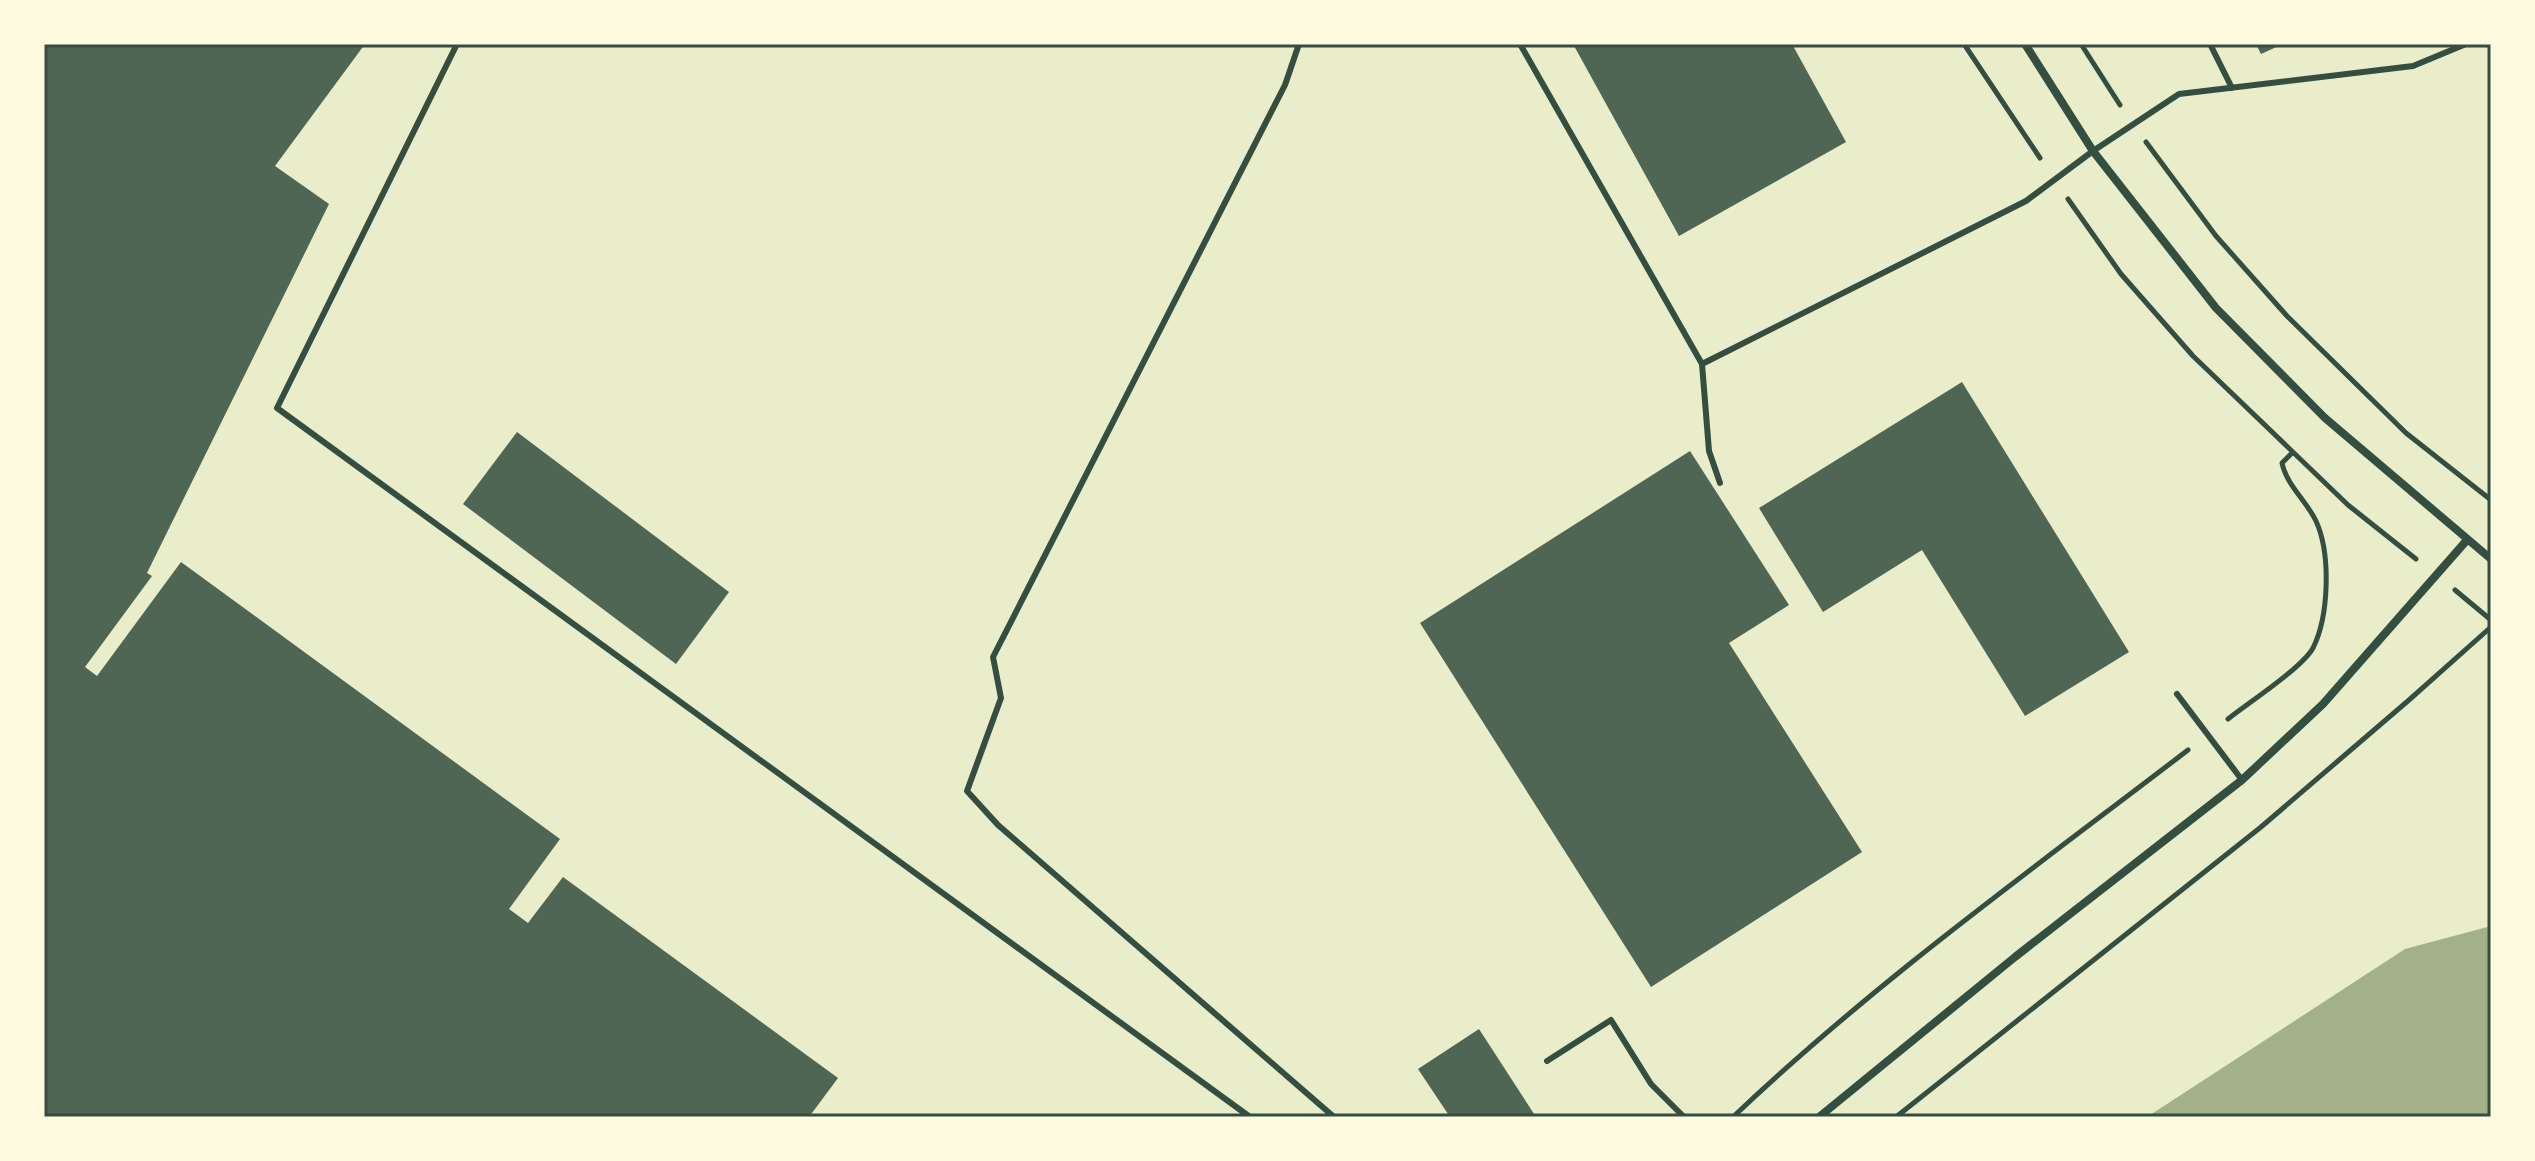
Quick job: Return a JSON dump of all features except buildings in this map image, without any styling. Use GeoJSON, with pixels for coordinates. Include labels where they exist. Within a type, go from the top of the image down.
{"type":"FeatureCollection","features":[{"type":"Feature","properties":{"kind":"street"},"geometry":{"type":"LineString","coordinates":[[2025,44],[2093,151],[2216,308],[2325,418],[2491,559]]}},
{"type":"Feature","properties":{"kind":"street"},"geometry":{"type":"LineString","coordinates":[[1819,1117],[2015,957],[2242,780],[2323,704],[2467,540]]}},
{"type":"Feature","properties":{"kind":"lane"},"geometry":{"type":"LineString","coordinates":[[457,44],[277,408],[1250,1117]]}},
{"type":"Feature","properties":{"kind":"lane"},"geometry":{"type":"LineString","coordinates":[[1299,44],[1285,85],[993,657],[1001,698],[967,791],[998,825],[1334,1117]]}},
{"type":"Feature","properties":{"kind":"lane"},"geometry":{"type":"LineString","coordinates":[[1520,44],[1702,364],[1709,451],[1720,483]]}},
{"type":"Feature","properties":{"kind":"lane"},"geometry":{"type":"LineString","coordinates":[[2210,44],[2232,88]]}},
{"type":"Feature","properties":{"kind":"lane"},"geometry":{"type":"LineString","coordinates":[[1702,364],[2026,201],[2093,151],[2179,94],[2413,66],[2466,44]]}},
{"type":"Feature","properties":{"kind":"lane"},"geometry":{"type":"LineString","coordinates":[[2177,694],[2242,780]]}},
{"type":"Feature","properties":{"kind":"lane"},"geometry":{"type":"LineString","coordinates":[[1547,1061],[1611,1020],[1651,1084],[1684,1117]]}},
{"type":"Feature","properties":{"kind":"path"},"geometry":{"type":"LineString","coordinates":[[1964,44],[2121,274],[2193,356],[2348,505],[2491,620]]}},
{"type":"Feature","properties":{"kind":"path"},"geometry":{"type":"LineString","coordinates":[[2081,44],[2133,124],[2216,236],[2287,316],[2406,433],[2491,500]]}},
{"type":"Feature","properties":{"kind":"path"},"geometry":{"type":"LineString","coordinates":[[1733,1117],[1918,960],[2290,671],[2312,649],[2325,608],[2325,557],[2316,521],[2285,475],[2282,463],[2292,453]]}},
{"type":"Feature","properties":{"kind":"path"},"geometry":{"type":"LineString","coordinates":[[1896,1117],[2261,827],[2491,627]]}},
{"type":"Feature","properties":{"kind":"shaded area"},"geometry":{"type":"Polygon","coordinates":[[[2491,926],[2491,1117],[2147,1117],[2405,949],[2491,926]]]}}]}
